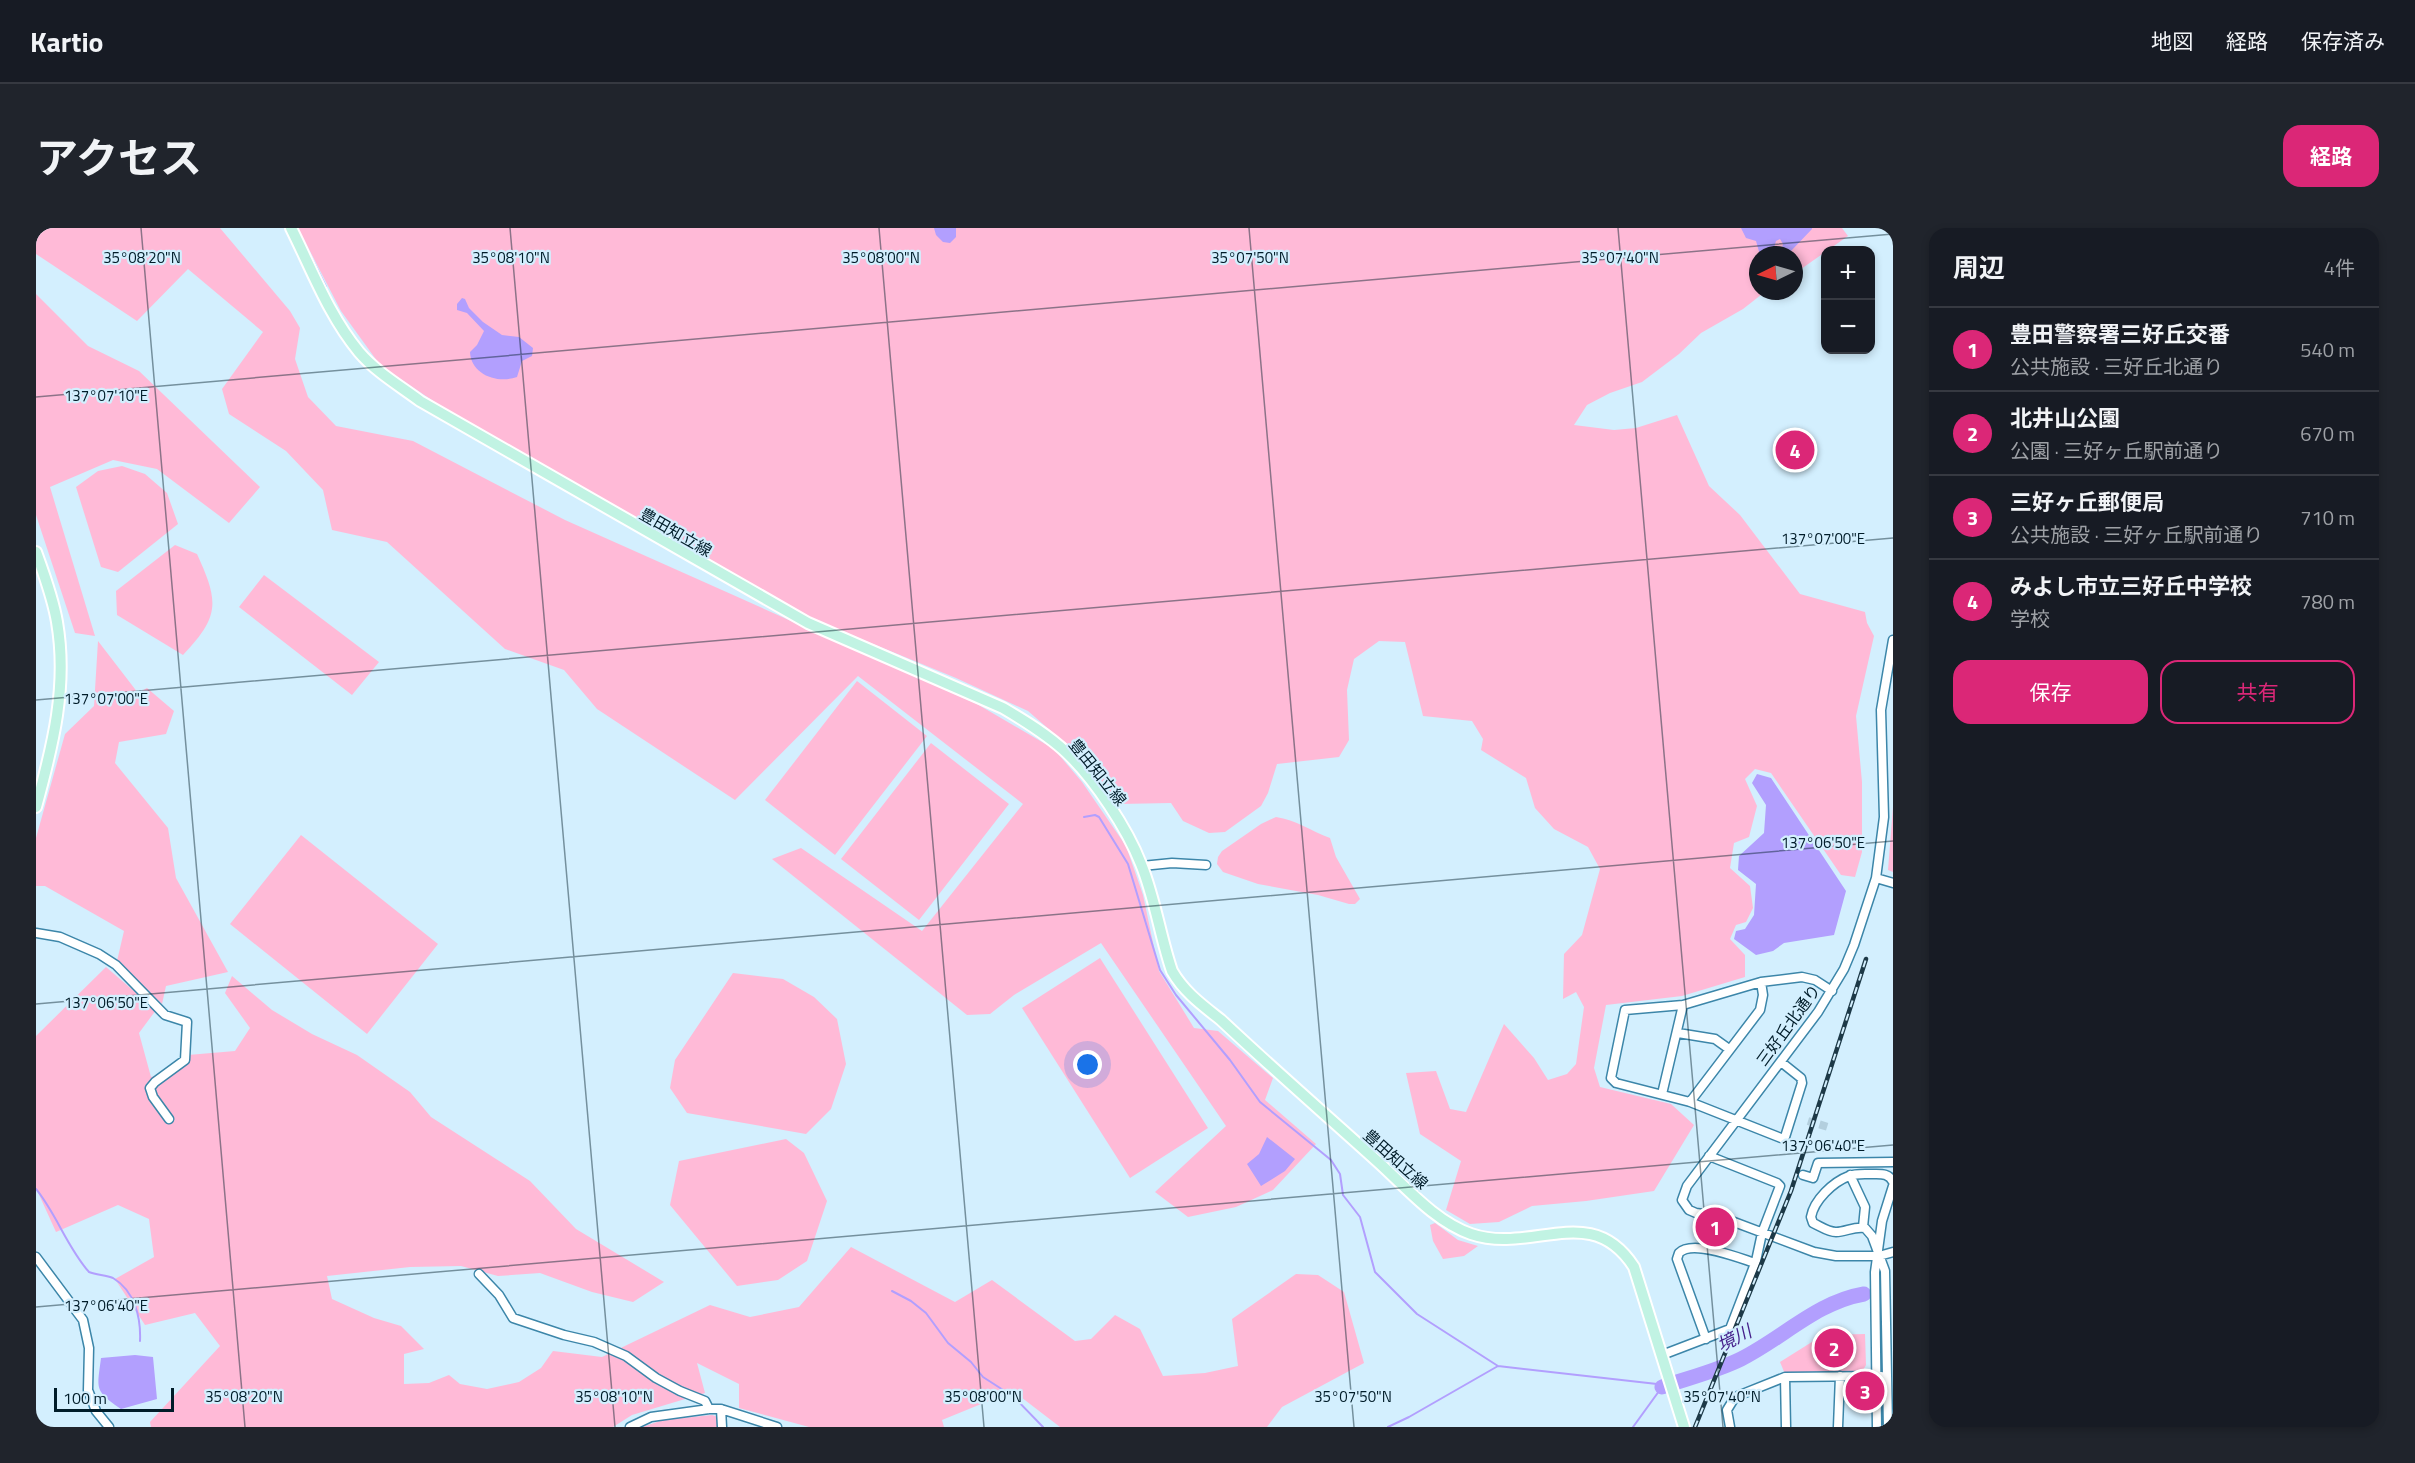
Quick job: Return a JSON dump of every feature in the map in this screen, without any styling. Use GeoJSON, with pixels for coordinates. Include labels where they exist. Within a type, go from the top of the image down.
{"type":"FeatureCollection","features":[{"type":"Feature","properties":{"kind":"main road","name":"豊田知立線"},"geometry":{"type":"LineString","coordinates":[[291,228],[333,315],[360,353],[378,371],[420,401],[734,583],[808,623],[1003,708],[1029,724],[1068,755],[1100,794],[1123,828],[1142,866],[1172,971],[1180,985],[1191,997],[1221,1020],[1414,1195],[1451,1224],[1471,1234],[1499,1239],[1594,1233],[1623,1250],[1634,1267],[1684,1427]]}},
{"type":"Feature","properties":{"kind":"main road"},"geometry":{"type":"LineString","coordinates":[[36,552],[57,621],[61,659],[60,701],[54,738],[36,807]]}},
{"type":"Feature","properties":{"kind":"street","name":"三好丘北通り"},"geometry":{"type":"LineString","coordinates":[[1893,640],[1881,710],[1884,817],[1876,878],[1854,945],[1832,991],[1709,1156],[1682,1196],[1684,1204],[1696,1213],[1718,1216],[1814,1252],[1836,1256],[1879,1256],[1893,1252]]}},
{"type":"Feature","properties":{"kind":"street"},"geometry":{"type":"LineString","coordinates":[[1142,866],[1172,863],[1206,865]]}},
{"type":"Feature","properties":{"kind":"street"},"geometry":{"type":"LineString","coordinates":[[1876,878],[1893,883]]}},
{"type":"Feature","properties":{"kind":"street"},"geometry":{"type":"LineString","coordinates":[[36,933],[60,937],[99,954],[122,971],[165,1015],[187,1022],[185,1060],[150,1088],[153,1097],[169,1119]]}},
{"type":"Feature","properties":{"kind":"street"},"geometry":{"type":"LineString","coordinates":[[1780,1062],[1801,1078],[1802,1083],[1785,1137],[1780,1138],[1690,1102],[1612,1080],[1623,1013],[1628,1009],[1683,1005],[1761,982],[1802,977],[1815,980],[1832,991]]}},
{"type":"Feature","properties":{"kind":"street"},"geometry":{"type":"LineString","coordinates":[[1690,1102],[1760,1010],[1763,995],[1761,982]]}},
{"type":"Feature","properties":{"kind":"street"},"geometry":{"type":"LineString","coordinates":[[1662,1094],[1683,1005]]}},
{"type":"Feature","properties":{"kind":"street"},"geometry":{"type":"LineString","coordinates":[[1678,1033],[1714,1039],[1730,1049]]}},
{"type":"Feature","properties":{"kind":"street"},"geometry":{"type":"LineString","coordinates":[[1662,1355],[1730,1329],[1755,1263],[1762,1233],[1780,1186],[1709,1156]]}},
{"type":"Feature","properties":{"kind":"street"},"geometry":{"type":"LineString","coordinates":[[1803,1175],[1813,1178],[1818,1163],[1893,1162]]}},
{"type":"Feature","properties":{"kind":"street"},"geometry":{"type":"LineString","coordinates":[[1877,1427],[1875,1272],[1879,1256],[1882,1221],[1893,1184],[1891,1177],[1884,1174],[1850,1175],[1830,1188],[1819,1201],[1811,1217],[1813,1223],[1830,1231],[1837,1232],[1863,1227],[1872,1236],[1879,1256],[1885,1271],[1888,1427]]}},
{"type":"Feature","properties":{"kind":"street"},"geometry":{"type":"LineString","coordinates":[[1850,1175],[1865,1207],[1863,1227]]}},
{"type":"Feature","properties":{"kind":"street"},"geometry":{"type":"LineString","coordinates":[[1706,1339],[1677,1259],[1679,1253],[1688,1248],[1718,1251],[1755,1263]]}},
{"type":"Feature","properties":{"kind":"street"},"geometry":{"type":"LineString","coordinates":[[36,1257],[83,1320],[89,1348],[88,1390],[96,1411],[109,1427]]}},
{"type":"Feature","properties":{"kind":"street"},"geometry":{"type":"LineString","coordinates":[[480,1274],[499,1295],[513,1318],[564,1335],[594,1342],[626,1356],[662,1382],[705,1401],[710,1409]]}},
{"type":"Feature","properties":{"kind":"street"},"geometry":{"type":"LineString","coordinates":[[1730,1427],[1727,1410],[1735,1397],[1785,1377],[1887,1376]]}},
{"type":"Feature","properties":{"kind":"street"},"geometry":{"type":"LineString","coordinates":[[1785,1377],[1786,1427]]}},
{"type":"Feature","properties":{"kind":"street"},"geometry":{"type":"LineString","coordinates":[[1838,1427],[1840,1377]]}},
{"type":"Feature","properties":{"kind":"street"},"geometry":{"type":"LineString","coordinates":[[630,1427],[651,1417],[710,1409],[721,1409],[777,1427]]}},
{"type":"Feature","properties":{"kind":"street"},"geometry":{"type":"LineString","coordinates":[[721,1409],[722,1427]]}},
{"type":"Feature","properties":{"kind":"shaded area"},"geometry":{"type":"Polygon","coordinates":[[[36,228],[220,228],[290,311],[300,328],[295,359],[308,397],[336,426],[413,441],[565,520],[977,704],[1054,749],[1082,782],[1126,846],[1143,895],[1159,971],[1194,1028],[1218,1031],[1273,1078],[1265,1100],[1316,1144],[1273,1190],[1236,1207],[1188,1217],[1155,1192],[1226,1126],[1101,943],[1014,995],[990,1014],[967,1015],[772,859],[801,848],[922,931],[1023,804],[858,676],[735,800],[597,709],[564,670],[505,649],[387,542],[332,530],[323,490],[286,451],[229,414],[222,389],[263,332],[188,269],[137,321],[36,254],[36,228]]]}},
{"type":"Feature","properties":{"kind":"shaded area"},"geometry":{"type":"Polygon","coordinates":[[[298,228],[1842,228],[1848,236],[1834,246],[1821,246],[1821,255],[1803,268],[1803,246],[1749,246],[1749,300],[1754,300],[1701,333],[1679,354],[1642,382],[1610,393],[1587,405],[1574,425],[1614,430],[1636,428],[1677,415],[1709,486],[1740,515],[1800,594],[1865,612],[1867,623],[1874,636],[1856,716],[1862,782],[1862,852],[1855,877],[1841,875],[1771,773],[1755,769],[1745,779],[1757,806],[1749,837],[1734,843],[1730,868],[1750,886],[1753,908],[1746,922],[1736,925],[1730,939],[1745,955],[1745,977],[1682,996],[1606,1005],[1594,1068],[1600,1087],[1671,1104],[1694,1125],[1654,1191],[1532,1206],[1499,1222],[1470,1224],[1446,1210],[1461,1161],[1420,1134],[1406,1073],[1436,1071],[1450,1109],[1466,1112],[1504,1024],[1534,1058],[1548,1080],[1567,1074],[1576,1064],[1584,1007],[1576,992],[1563,999],[1564,954],[1582,935],[1600,869],[1588,847],[1554,829],[1535,808],[1526,778],[1481,750],[1483,739],[1472,721],[1423,716],[1405,642],[1379,641],[1354,659],[1347,690],[1349,740],[1339,757],[1277,764],[1268,793],[1261,806],[1225,832],[1209,833],[1183,821],[1171,803],[1119,804],[1105,785],[1067,745],[1028,711],[956,678],[817,621],[442,407],[380,365],[341,311],[298,228]]]}},
{"type":"Feature","properties":{"kind":"shaded area"},"geometry":{"type":"Polygon","coordinates":[[[934,228],[956,228],[956,237],[950,243],[943,242],[936,235],[934,228]]]}},
{"type":"Feature","properties":{"kind":"shaded area"},"geometry":{"type":"Polygon","coordinates":[[[1741,228],[1812,228],[1796,246],[1782,246],[1780,239],[1776,241],[1775,246],[1757,246],[1756,241],[1746,238],[1741,228]]]}},
{"type":"Feature","properties":{"kind":"shaded area"},"geometry":{"type":"Polygon","coordinates":[[[36,294],[88,346],[139,371],[260,487],[229,523],[157,469],[113,460],[50,487],[95,636],[75,633],[36,515],[36,294]]]}},
{"type":"Feature","properties":{"kind":"shaded area"},"geometry":{"type":"Polygon","coordinates":[[[462,298],[483,322],[502,335],[519,337],[533,348],[532,356],[522,361],[517,377],[494,378],[480,372],[475,367],[470,352],[477,345],[484,331],[467,313],[457,310],[457,304],[462,298]]]}},
{"type":"Feature","properties":{"kind":"shaded area"},"geometry":{"type":"Polygon","coordinates":[[[122,466],[145,474],[167,493],[178,524],[118,572],[101,567],[76,487],[98,471],[122,466]]]}},
{"type":"Feature","properties":{"kind":"shaded area"},"geometry":{"type":"Polygon","coordinates":[[[175,545],[197,554],[212,597],[212,608],[204,630],[183,655],[117,615],[116,591],[175,545]]]}},
{"type":"Feature","properties":{"kind":"shaded area"},"geometry":{"type":"Polygon","coordinates":[[[264,575],[379,662],[352,695],[239,607],[264,575]]]}},
{"type":"Feature","properties":{"kind":"shaded area"},"geometry":{"type":"Polygon","coordinates":[[[98,641],[138,693],[147,688],[174,711],[166,734],[119,742],[115,763],[168,828],[176,878],[228,972],[166,986],[162,1004],[117,961],[124,931],[45,886],[36,886],[36,838],[65,734],[94,706],[98,641]]]}},
{"type":"Feature","properties":{"kind":"shaded area"},"geometry":{"type":"Polygon","coordinates":[[[857,681],[927,736],[835,855],[765,800],[857,681]]]}},
{"type":"Feature","properties":{"kind":"shaded area"},"geometry":{"type":"Polygon","coordinates":[[[931,743],[1009,804],[919,920],[841,859],[931,743]]]}},
{"type":"Feature","properties":{"kind":"shaded area"},"geometry":{"type":"Polygon","coordinates":[[[1757,774],[1771,778],[1846,891],[1834,935],[1784,943],[1773,951],[1756,955],[1734,939],[1736,931],[1745,929],[1754,915],[1756,884],[1738,870],[1739,856],[1764,833],[1766,805],[1752,783],[1757,774]]]}},
{"type":"Feature","properties":{"kind":"shaded area"},"geometry":{"type":"Polygon","coordinates":[[[1893,807],[1893,872],[1888,870],[1893,807]]]}},
{"type":"Feature","properties":{"kind":"shaded area"},"geometry":{"type":"Polygon","coordinates":[[[1276,817],[1297,823],[1330,838],[1336,857],[1360,899],[1355,904],[1258,884],[1223,872],[1217,864],[1222,851],[1261,824],[1276,817]]]}},
{"type":"Feature","properties":{"kind":"shaded area"},"geometry":{"type":"Polygon","coordinates":[[[301,835],[438,944],[367,1034],[230,924],[301,835]]]}},
{"type":"Feature","properties":{"kind":"shaded area"},"geometry":{"type":"Polygon","coordinates":[[[1100,958],[1208,1128],[1130,1178],[1022,1008],[1100,958]]]}},
{"type":"Feature","properties":{"kind":"shaded area"},"geometry":{"type":"Polygon","coordinates":[[[106,967],[156,1010],[139,1033],[151,1077],[183,1068],[188,1055],[235,1051],[250,1028],[225,993],[232,976],[272,1010],[312,1034],[357,1055],[410,1092],[431,1117],[530,1181],[576,1229],[664,1282],[633,1302],[592,1292],[540,1273],[498,1276],[461,1266],[410,1267],[327,1276],[332,1299],[374,1318],[401,1326],[424,1349],[404,1354],[404,1384],[429,1383],[449,1375],[460,1384],[487,1389],[519,1382],[541,1368],[553,1351],[602,1357],[710,1305],[750,1317],[799,1307],[851,1247],[955,1302],[992,1280],[1075,1341],[1091,1339],[1115,1315],[1140,1329],[1163,1376],[1205,1373],[1238,1366],[1232,1319],[1296,1274],[1318,1275],[1344,1292],[1364,1363],[1282,1407],[1267,1427],[1060,1427],[1013,1391],[942,1420],[944,1427],[809,1427],[739,1408],[739,1384],[697,1363],[705,1393],[632,1415],[613,1427],[151,1427],[150,1422],[220,1346],[195,1313],[145,1325],[115,1279],[154,1257],[149,1219],[118,1205],[56,1232],[36,1188],[36,1036],[106,967]]]}},
{"type":"Feature","properties":{"kind":"shaded area"},"geometry":{"type":"Polygon","coordinates":[[[733,973],[783,979],[814,997],[837,1019],[846,1064],[831,1109],[806,1134],[687,1113],[670,1088],[675,1060],[733,973]]]}},
{"type":"Feature","properties":{"kind":"shaded area"},"geometry":{"type":"Polygon","coordinates":[[[1267,1137],[1295,1159],[1285,1171],[1261,1186],[1247,1164],[1259,1154],[1267,1137]]]}},
{"type":"Feature","properties":{"kind":"shaded area"},"geometry":{"type":"Polygon","coordinates":[[[786,1139],[804,1153],[827,1201],[807,1261],[778,1280],[737,1286],[670,1205],[679,1161],[786,1139]]]}},
{"type":"Feature","properties":{"kind":"shaded area"},"geometry":{"type":"Polygon","coordinates":[[[1435,1223],[1458,1240],[1478,1246],[1464,1256],[1443,1259],[1433,1241],[1430,1225],[1435,1223]]]}},
{"type":"Feature","properties":{"kind":"shaded area"},"geometry":{"type":"Polygon","coordinates":[[[1865,1334],[1866,1365],[1862,1372],[1785,1374],[1780,1362],[1823,1335],[1865,1334]]]}},
{"type":"Feature","properties":{"kind":"shaded area"},"geometry":{"type":"Polygon","coordinates":[[[135,1355],[153,1357],[157,1399],[121,1409],[106,1398],[99,1388],[101,1358],[135,1355]]]}},
{"type":"Feature","properties":{"kind":"shaded area"},"geometry":{"type":"Polygon","coordinates":[[[712,1415],[718,1417],[720,1427],[642,1427],[663,1420],[712,1415]]]}},
{"type":"Feature","properties":{"kind":"waterway"},"geometry":{"type":"LineString","coordinates":[[297,228],[326,287]]}},
{"type":"Feature","properties":{"kind":"waterway"},"geometry":{"type":"LineString","coordinates":[[1084,817],[1095,815],[1099,817],[1128,864],[1160,970],[1176,995],[1230,1060],[1260,1102],[1331,1160],[1340,1174],[1343,1195],[1360,1217],[1375,1272],[1417,1314],[1498,1366],[1657,1384],[1662,1387],[1633,1427]]}},
{"type":"Feature","properties":{"kind":"waterway"},"geometry":{"type":"LineString","coordinates":[[36,1189],[74,1252],[89,1272],[113,1278],[127,1290],[138,1314],[140,1341]]}},
{"type":"Feature","properties":{"kind":"waterway"},"geometry":{"type":"LineString","coordinates":[[892,1291],[911,1301],[926,1313],[948,1343],[971,1362],[983,1377],[1014,1397],[1043,1427]]}},
{"type":"Feature","properties":{"kind":"waterway","name":"境川"},"geometry":{"type":"LineString","coordinates":[[1662,1387],[1732,1363],[1831,1305],[1864,1294]]}},
{"type":"Feature","properties":{"kind":"waterway"},"geometry":{"type":"LineString","coordinates":[[1388,1427],[1498,1366]]}},
{"type":"Feature","properties":{"kind":"tunnel"},"geometry":{"type":"LineString","coordinates":[[1808,1121],[1828,1127]]}},
{"type":"Feature","properties":{"kind":"railway"},"geometry":{"type":"LineString","coordinates":[[1695,1427],[1791,1191],[1866,959]]}},
{"type":"Feature","properties":{"kind":"place","name":"みよし市立三好丘中学校"},"geometry":{"type":"Point","coordinates":[1795,450]}},
{"type":"Feature","properties":{"kind":"place","name":"豊田警察署三好丘交番"},"geometry":{"type":"Point","coordinates":[1715,1227]}},
{"type":"Feature","properties":{"kind":"place","name":"北井山公園"},"geometry":{"type":"Point","coordinates":[1834,1348]}},
{"type":"Feature","properties":{"kind":"place","name":"三好ヶ丘郵便局"},"geometry":{"type":"Point","coordinates":[1865,1391]}}]}
